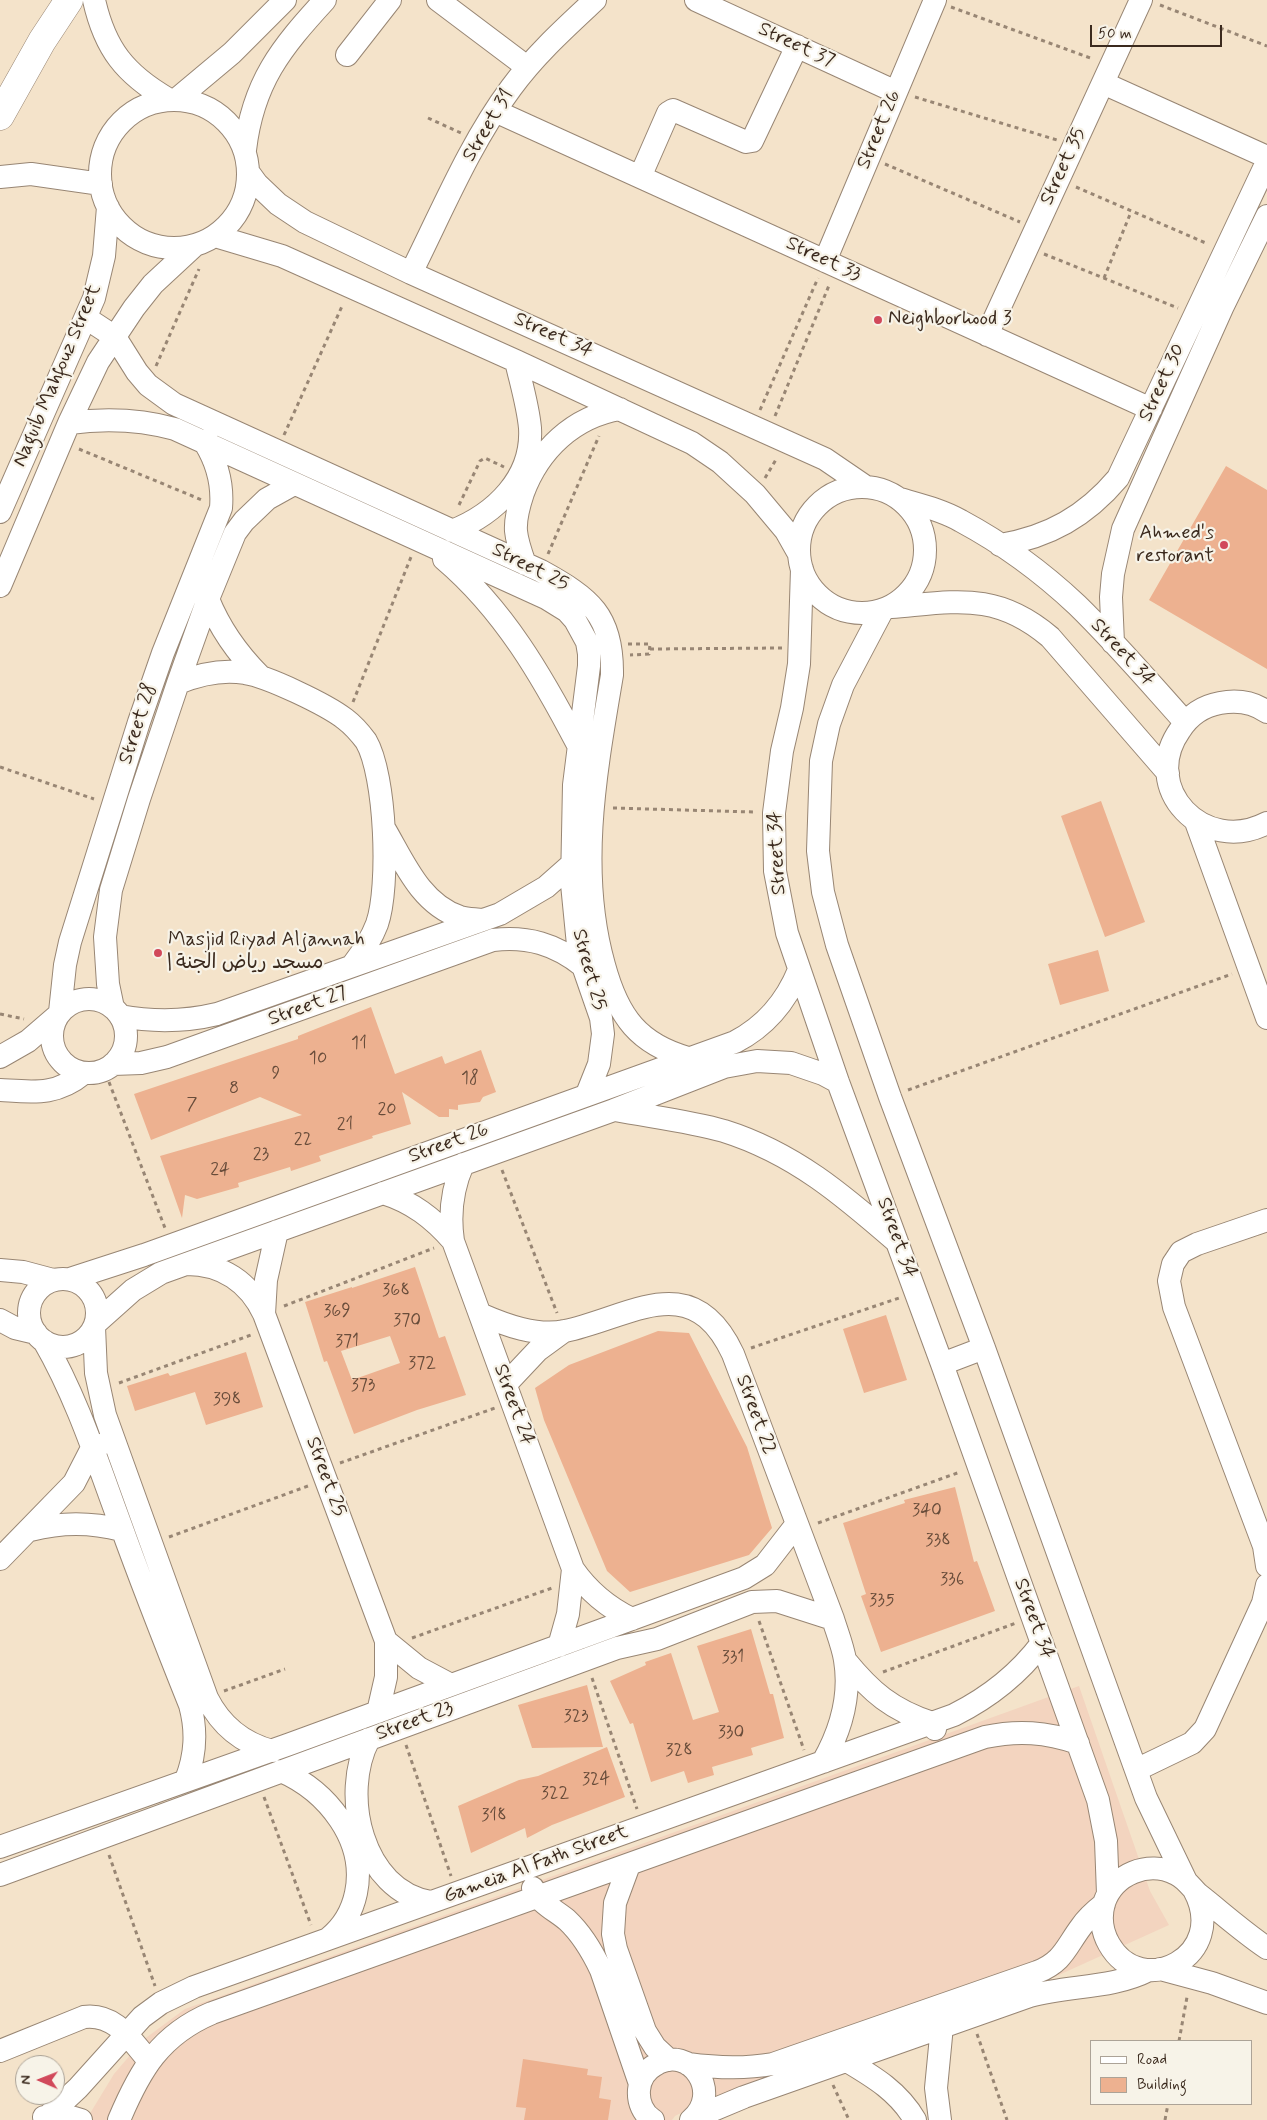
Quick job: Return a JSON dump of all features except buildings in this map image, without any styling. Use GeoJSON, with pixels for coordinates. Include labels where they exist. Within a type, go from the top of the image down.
{"type":"FeatureCollection","features":[{"type":"Feature","properties":{"kind":"highway"},"geometry":{"type":"LineString","coordinates":[[0,116],[42,41],[69,0]]}},
{"type":"Feature","properties":{"kind":"street"},"geometry":{"type":"LineString","coordinates":[[94,0],[99,23],[109,47],[125,68],[145,86],[173,99]]}},
{"type":"Feature","properties":{"kind":"street"},"geometry":{"type":"LineString","coordinates":[[173,99],[232,53],[285,0]]}},
{"type":"Feature","properties":{"kind":"street"},"geometry":{"type":"LineString","coordinates":[[245,150],[230,124],[219,114],[192,101],[173,99],[142,106],[116,127],[106,144],[102,157],[100,184],[108,207],[116,220],[126,230],[151,245],[180,248],[207,240],[233,219],[240,209],[248,185],[249,173],[245,150],[253,106],[272,65],[284,46],[325,0]]}},
{"type":"Feature","properties":{"kind":"street"},"geometry":{"type":"LineString","coordinates":[[347,55],[390,0]]}},
{"type":"Feature","properties":{"kind":"street"},"geometry":{"type":"LineString","coordinates":[[438,0],[527,67]]}},
{"type":"Feature","properties":{"kind":"street","name":"Street 31"},"geometry":{"type":"LineString","coordinates":[[411,272],[478,140],[495,111],[527,67],[551,41],[595,0]]}},
{"type":"Feature","properties":{"kind":"street","name":"Street 37"},"geometry":{"type":"LineString","coordinates":[[696,0],[896,92]]}},
{"type":"Feature","properties":{"kind":"street","name":"Street 26"},"geometry":{"type":"LineString","coordinates":[[831,264],[869,157],[934,1]]}},
{"type":"Feature","properties":{"kind":"street","name":"Street 35"},"geometry":{"type":"LineString","coordinates":[[987,335],[1107,74],[1148,2]]}},
{"type":"Feature","properties":{"kind":"street"},"geometry":{"type":"LineString","coordinates":[[261,24],[284,46]]}},
{"type":"Feature","properties":{"kind":"street"},"geometry":{"type":"LineString","coordinates":[[640,177],[670,111],[676,110],[746,142],[752,140],[797,46]]}},
{"type":"Feature","properties":{"kind":"street"},"geometry":{"type":"LineString","coordinates":[[1107,74],[1267,158]]}},
{"type":"Feature","properties":{"kind":"street","name":"Street 33"},"geometry":{"type":"LineString","coordinates":[[495,111],[1150,409]]}},
{"type":"Feature","properties":{"kind":"street","name":"Street 30"},"geometry":{"type":"LineString","coordinates":[[1000,545],[1026,540],[1058,528],[1081,514],[1106,492],[1118,478],[1267,162]]}},
{"type":"Feature","properties":{"kind":"street","name":"Street 34"},"geometry":{"type":"LineString","coordinates":[[249,173],[267,194],[291,213],[411,272],[825,459],[866,487]]}},
{"type":"Feature","properties":{"kind":"street"},"geometry":{"type":"LineString","coordinates":[[0,177],[31,174],[100,184]]}},
{"type":"Feature","properties":{"kind":"street","name":"Naguib Mahfouz Street"},"geometry":{"type":"LineString","coordinates":[[0,512],[94,298],[104,256],[108,207]]}},
{"type":"Feature","properties":{"kind":"street","name":"Street 30"},"geometry":{"type":"LineString","coordinates":[[1114,644],[1111,597],[1113,574],[1123,529],[1222,308],[1267,216]]}},
{"type":"Feature","properties":{"kind":"street","name":"Street 34"},"geometry":{"type":"LineString","coordinates":[[207,240],[282,256],[516,361],[615,410],[705,451],[737,475],[786,531],[800,561],[800,648],[796,686],[782,751],[774,813],[773,841],[779,894],[787,933],[838,1082],[899,1244],[1098,1800],[1106,1841],[1106,1899]]}},
{"type":"Feature","properties":{"kind":"street","name":"Naguib Mahfouz Street"},"geometry":{"type":"LineString","coordinates":[[0,586],[65,432],[98,362],[134,308],[153,284],[207,240]]}},
{"type":"Feature","properties":{"kind":"street"},"geometry":{"type":"LineString","coordinates":[[86,318],[115,337]]}},
{"type":"Feature","properties":{"kind":"street","name":"Street 25"},"geometry":{"type":"LineString","coordinates":[[115,337],[137,372],[148,385],[174,404],[533,568],[578,593],[597,613],[608,638],[612,656],[609,693],[592,807],[591,877],[593,905],[601,954],[601,1018],[603,1034],[599,1064],[588,1094]]}},
{"type":"Feature","properties":{"kind":"street"},"geometry":{"type":"LineString","coordinates":[[516,361],[530,429],[516,519],[518,542],[533,568]]}},
{"type":"Feature","properties":{"kind":"street"},"geometry":{"type":"LineString","coordinates":[[450,530],[479,518],[492,510],[562,436],[584,421],[615,410]]}},
{"type":"Feature","properties":{"kind":"street","name":"Street 25"},"geometry":{"type":"LineString","coordinates":[[65,432],[103,419],[139,421],[175,429],[546,598],[567,611],[582,631],[587,642],[589,666],[574,785],[572,864],[574,925],[583,966],[640,1032],[658,1047],[688,1058]]}},
{"type":"Feature","properties":{"kind":"street"},"geometry":{"type":"LineString","coordinates":[[205,443],[213,422]]}},
{"type":"Feature","properties":{"kind":"street","name":"Street 28"},"geometry":{"type":"LineString","coordinates":[[116,1012],[106,960],[107,913],[111,890],[178,682],[208,599],[219,543],[221,479],[215,460],[205,443]]}},
{"type":"Feature","properties":{"kind":"street","name":"Street 28"},"geometry":{"type":"LineString","coordinates":[[59,1014],[70,942],[163,653],[219,543],[235,533],[255,509],[267,499],[294,484]]}},
{"type":"Feature","properties":{"kind":"street"},"geometry":{"type":"LineString","coordinates":[[886,609],[908,595],[920,577],[925,556],[924,535],[915,515],[900,500],[884,490],[866,487],[848,488],[832,495],[818,505],[807,520],[800,536],[800,561],[809,584],[819,597],[833,607],[865,614],[886,609],[964,601],[1001,608],[1019,615],[1050,637],[1168,773]]}},
{"type":"Feature","properties":{"kind":"street"},"geometry":{"type":"LineString","coordinates":[[1106,492],[1132,508]]}},
{"type":"Feature","properties":{"kind":"street","name":"Street 34"},"geometry":{"type":"LineString","coordinates":[[900,500],[960,520],[1000,545],[1076,605],[1185,722]]}},
{"type":"Feature","properties":{"kind":"street"},"geometry":{"type":"LineString","coordinates":[[423,542],[469,583],[506,625],[538,671],[578,745]]}},
{"type":"Feature","properties":{"kind":"street"},"geometry":{"type":"LineString","coordinates":[[208,599],[217,620],[229,640],[260,676]]}},
{"type":"Feature","properties":{"kind":"street","name":"Street 34"},"geometry":{"type":"LineString","coordinates":[[886,609],[843,686],[829,724],[821,761],[818,851],[822,892],[837,945],[890,1097],[984,1348],[1136,1770],[1158,1827],[1190,1886]]}},
{"type":"Feature","properties":{"kind":"street"},"geometry":{"type":"LineString","coordinates":[[178,682],[218,672],[232,671],[260,676],[328,708],[346,719],[364,739],[376,764],[383,827],[384,886],[381,907],[371,939],[352,966]]}},
{"type":"Feature","properties":{"kind":"street"},"geometry":{"type":"LineString","coordinates":[[586,691],[609,693]]}},
{"type":"Feature","properties":{"kind":"street"},"geometry":{"type":"LineString","coordinates":[[1265,708],[1246,702],[1221,703],[1198,712],[1185,722],[1175,737],[1169,755],[1168,773],[1172,792],[1182,808],[1196,822],[1214,830],[1234,833],[1254,830],[1267,823]]}},
{"type":"Feature","properties":{"kind":"street"},"geometry":{"type":"LineString","coordinates":[[115,799],[139,799]]}},
{"type":"Feature","properties":{"kind":"street"},"geometry":{"type":"LineString","coordinates":[[1196,822],[1267,1018]]}},
{"type":"Feature","properties":{"kind":"street"},"geometry":{"type":"LineString","coordinates":[[383,827],[415,882],[424,893],[447,911],[489,930]]}},
{"type":"Feature","properties":{"kind":"street","name":"Street 27"},"geometry":{"type":"LineString","coordinates":[[100,1069],[154,1061],[226,1037],[489,930],[500,914],[532,897],[572,864]]}},
{"type":"Feature","properties":{"kind":"street","name":"Street 27"},"geometry":{"type":"LineString","coordinates":[[116,1012],[159,1021],[178,1021],[217,1014],[352,966],[489,930],[509,938],[541,942],[556,948],[583,966]]}},
{"type":"Feature","properties":{"kind":"street","name":"Street 26"},"geometry":{"type":"LineString","coordinates":[[95,1325],[133,1290],[161,1273],[614,1110],[721,1058],[765,1023],[785,998],[799,970]]}},
{"type":"Feature","properties":{"kind":"street"},"geometry":{"type":"LineString","coordinates":[[0,1057],[28,1041],[76,1001],[86,999],[104,1002],[116,1012],[124,1025],[126,1036],[120,1056],[100,1069],[55,1090],[44,1092],[0,1090]]}},
{"type":"Feature","properties":{"kind":"street"},"geometry":{"type":"LineString","coordinates":[[59,1014],[52,1031],[53,1047],[64,1065],[74,1070],[100,1069]]}},
{"type":"Feature","properties":{"kind":"street"},"geometry":{"type":"LineString","coordinates":[[217,1014],[226,1037]]}},
{"type":"Feature","properties":{"kind":"street","name":"Street 26"},"geometry":{"type":"LineString","coordinates":[[62,1280],[171,1245],[688,1058],[783,1062],[808,1068],[838,1082]]}},
{"type":"Feature","properties":{"kind":"street"},"geometry":{"type":"LineString","coordinates":[[614,1110],[697,1124],[741,1137],[775,1151],[822,1179],[899,1244]]}},
{"type":"Feature","properties":{"kind":"street","name":"Street 24"},"geometry":{"type":"LineString","coordinates":[[463,1164],[454,1189],[452,1201],[453,1240],[573,1575],[598,1599],[614,1611],[632,1619]]}},
{"type":"Feature","properties":{"kind":"street"},"geometry":{"type":"LineString","coordinates":[[315,1192],[324,1214]]}},
{"type":"Feature","properties":{"kind":"street","name":"Street 24"},"geometry":{"type":"LineString","coordinates":[[383,1193],[397,1197],[422,1211],[453,1240]]}},
{"type":"Feature","properties":{"kind":"street"},"geometry":{"type":"LineString","coordinates":[[1267,1220],[1197,1244],[1181,1252],[1173,1264],[1169,1281],[1174,1307],[1264,1546],[1267,1566]]}},
{"type":"Feature","properties":{"kind":"street","name":"Street 25"},"geometry":{"type":"LineString","coordinates":[[267,1321],[267,1272],[277,1231]]}},
{"type":"Feature","properties":{"kind":"street","name":"Street 25"},"geometry":{"type":"LineString","coordinates":[[183,1265],[210,1266],[234,1277],[252,1293],[267,1321],[388,1643],[386,1677],[378,1712]]}},
{"type":"Feature","properties":{"kind":"street"},"geometry":{"type":"LineString","coordinates":[[0,1270],[23,1272],[62,1280],[87,1288],[93,1295],[96,1304],[94,1350],[99,1391],[114,1439],[152,1543],[199,1692],[194,1717],[196,1743],[191,1768],[186,1780]]}},
{"type":"Feature","properties":{"kind":"street"},"geometry":{"type":"LineString","coordinates":[[62,1280],[44,1285],[36,1292],[31,1302],[31,1323],[68,1386],[122,1530],[199,1692],[228,1728],[248,1743],[272,1751]]}},
{"type":"Feature","properties":{"kind":"street","name":"Street 22"},"geometry":{"type":"LineString","coordinates":[[509,1393],[538,1350],[564,1331],[653,1304],[677,1304],[689,1307],[709,1319],[725,1337],[832,1619],[845,1660],[846,1686],[843,1713],[832,1747],[816,1765]]}},
{"type":"Feature","properties":{"kind":"street","name":"Street 22"},"geometry":{"type":"LineString","coordinates":[[480,1314],[521,1328],[564,1331]]}},
{"type":"Feature","properties":{"kind":"street"},"geometry":{"type":"LineString","coordinates":[[0,1320],[40,1337],[52,1345],[72,1346],[81,1342],[95,1325]]}},
{"type":"Feature","properties":{"kind":"street"},"geometry":{"type":"LineString","coordinates":[[942,1364],[984,1348]]}},
{"type":"Feature","properties":{"kind":"street"},"geometry":{"type":"LineString","coordinates":[[0,1559],[30,1530],[45,1510],[74,1483],[92,1448],[114,1439]]}},
{"type":"Feature","properties":{"kind":"street"},"geometry":{"type":"LineString","coordinates":[[30,1530],[66,1523],[104,1526],[122,1530]]}},
{"type":"Feature","properties":{"kind":"street","name":"Street 23"},"geometry":{"type":"LineString","coordinates":[[0,1874],[400,1727],[516,1673],[559,1646],[756,1572],[774,1556],[797,1528]]}},
{"type":"Feature","properties":{"kind":"street","name":"Street 24"},"geometry":{"type":"LineString","coordinates":[[559,1646],[568,1614],[573,1575]]}},
{"type":"Feature","properties":{"kind":"street"},"geometry":{"type":"LineString","coordinates":[[1136,1770],[1192,1743],[1205,1729],[1264,1603],[1267,1585]]}},
{"type":"Feature","properties":{"kind":"street"},"geometry":{"type":"LineString","coordinates":[[704,1593],[714,1617]]}},
{"type":"Feature","properties":{"kind":"street","name":"Street 23"},"geometry":{"type":"LineString","coordinates":[[0,1847],[272,1751],[451,1685],[585,1660],[617,1648],[657,1638],[752,1602],[764,1600],[784,1603],[832,1619]]}},
{"type":"Feature","properties":{"kind":"street"},"geometry":{"type":"LineString","coordinates":[[388,1643],[419,1668],[451,1685]]}},
{"type":"Feature","properties":{"kind":"street","name":"Gameia Al Fath Street"},"geometry":{"type":"LineString","coordinates":[[42,2118],[78,2088],[142,2017],[161,2003],[194,1987],[932,1723],[968,1708],[994,1692],[1017,1672],[1042,1643]]}},
{"type":"Feature","properties":{"kind":"street","name":"Street 22"},"geometry":{"type":"LineString","coordinates":[[845,1660],[874,1692],[894,1707],[932,1723]]}},
{"type":"Feature","properties":{"kind":"street"},"geometry":{"type":"LineString","coordinates":[[932,1723],[944,1752]]}},
{"type":"Feature","properties":{"kind":"street","name":"Gameia Al Fath Street"},"geometry":{"type":"LineString","coordinates":[[120,2120],[137,2081],[149,2061],[171,2037],[184,2027],[205,2016],[985,1737],[1004,1733],[1041,1733],[1078,1743]]}},
{"type":"Feature","properties":{"kind":"street"},"geometry":{"type":"LineString","coordinates":[[323,1941],[340,1930],[354,1903],[358,1869],[357,1780],[363,1751],[369,1739]]}},
{"type":"Feature","properties":{"kind":"street"},"geometry":{"type":"LineString","coordinates":[[281,1771],[305,1784],[322,1798],[357,1837],[385,1877],[406,1894],[419,1900],[431,1902]]}},
{"type":"Feature","properties":{"kind":"street"},"geometry":{"type":"LineString","coordinates":[[629,1864],[615,1904],[611,1966],[643,2107]]}},
{"type":"Feature","properties":{"kind":"street"},"geometry":{"type":"LineString","coordinates":[[526,1868],[537,1898],[568,1921],[611,1966],[645,2031],[655,2046],[696,2071],[705,2090],[702,2105],[692,2119]]}},
{"type":"Feature","properties":{"kind":"street"},"geometry":{"type":"LineString","coordinates":[[692,2119],[744,2097],[972,2016],[1026,1987],[1065,1953],[1088,1918],[1124,1877],[1144,1869],[1167,1870],[1190,1886],[1267,1948]]}},
{"type":"Feature","properties":{"kind":"street"},"geometry":{"type":"LineString","coordinates":[[643,2107],[651,2067],[679,2062],[731,2068],[752,2068],[773,2064],[1026,1987],[1064,1988],[1111,1984],[1155,1969],[1171,1966],[1181,1961],[1196,1944],[1201,1934],[1202,1911],[1190,1886]]}},
{"type":"Feature","properties":{"kind":"street"},"geometry":{"type":"LineString","coordinates":[[1106,1899],[1102,1927],[1111,1948],[1128,1963],[1190,1976],[1238,1991],[1267,2003]]}},
{"type":"Feature","properties":{"kind":"street"},"geometry":{"type":"LineString","coordinates":[[0,2051],[84,2017],[93,2016],[111,2021],[149,2061]]}},
{"type":"Feature","properties":{"kind":"street"},"geometry":{"type":"LineString","coordinates":[[940,2120],[936,2088],[942,2026]]}},
{"type":"Feature","properties":{"kind":"street"},"geometry":{"type":"LineString","coordinates":[[847,2061],[887,2086],[901,2099],[916,2120]]}},
{"type":"Feature","properties":{"kind":"street"},"geometry":{"type":"LineString","coordinates":[[42,2118],[61,2114],[82,2120]]}},
{"type":"Feature","properties":{"kind":"path"},"geometry":{"type":"LineString","coordinates":[[934,1],[1107,74]]}},
{"type":"Feature","properties":{"kind":"path"},"geometry":{"type":"LineString","coordinates":[[1148,2],[1267,46]]}},
{"type":"Feature","properties":{"kind":"path"},"geometry":{"type":"LineString","coordinates":[[896,92],[1074,145]]}},
{"type":"Feature","properties":{"kind":"path"},"geometry":{"type":"LineString","coordinates":[[428,118],[478,140]]}},
{"type":"Feature","properties":{"kind":"path"},"geometry":{"type":"LineString","coordinates":[[869,157],[1032,238],[1104,278],[1195,315]]}},
{"type":"Feature","properties":{"kind":"path"},"geometry":{"type":"LineString","coordinates":[[1058,179],[1225,252]]}},
{"type":"Feature","properties":{"kind":"path"},"geometry":{"type":"LineString","coordinates":[[1104,278],[1131,212]]}},
{"type":"Feature","properties":{"kind":"path"},"geometry":{"type":"LineString","coordinates":[[148,385],[207,240]]}},
{"type":"Feature","properties":{"kind":"path"},"geometry":{"type":"LineString","coordinates":[[755,494],[769,434],[831,264]]}},
{"type":"Feature","properties":{"kind":"path"},"geometry":{"type":"LineString","coordinates":[[769,434],[831,264]]}},
{"type":"Feature","properties":{"kind":"path"},"geometry":{"type":"LineString","coordinates":[[277,451],[351,287]]}},
{"type":"Feature","properties":{"kind":"path"},"geometry":{"type":"LineString","coordinates":[[533,568],[615,410]]}},
{"type":"Feature","properties":{"kind":"path"},"geometry":{"type":"LineString","coordinates":[[65,432],[221,508]]}},
{"type":"Feature","properties":{"kind":"path"},"geometry":{"type":"LineString","coordinates":[[450,530],[480,460],[486,458],[524,477]]}},
{"type":"Feature","properties":{"kind":"path"},"geometry":{"type":"LineString","coordinates":[[346,719],[423,542]]}},
{"type":"Feature","properties":{"kind":"path"},"geometry":{"type":"LineString","coordinates":[[650,649],[800,648]]}},
{"type":"Feature","properties":{"kind":"path"},"geometry":{"type":"LineString","coordinates":[[0,767],[115,799]]}},
{"type":"Feature","properties":{"kind":"path"},"geometry":{"type":"LineString","coordinates":[[592,807],[774,813]]}},
{"type":"Feature","properties":{"kind":"path"},"geometry":{"type":"LineString","coordinates":[[890,1097],[1249,968]]}},
{"type":"Feature","properties":{"kind":"path"},"geometry":{"type":"LineString","coordinates":[[100,1069],[171,1245]]}},
{"type":"Feature","properties":{"kind":"path"},"geometry":{"type":"LineString","coordinates":[[495,1153],[564,1331]]}},
{"type":"Feature","properties":{"kind":"path"},"geometry":{"type":"LineString","coordinates":[[99,1391],[267,1321],[453,1240]]}},
{"type":"Feature","properties":{"kind":"path"},"geometry":{"type":"LineString","coordinates":[[733,1354],[916,1292]]}},
{"type":"Feature","properties":{"kind":"path"},"geometry":{"type":"LineString","coordinates":[[152,1543],[324,1474],[509,1393]]}},
{"type":"Feature","properties":{"kind":"path"},"geometry":{"type":"LineString","coordinates":[[797,1528],[978,1466]]}},
{"type":"Feature","properties":{"kind":"path"},"geometry":{"type":"LineString","coordinates":[[388,1643],[573,1575]]}},
{"type":"Feature","properties":{"kind":"path"},"geometry":{"type":"LineString","coordinates":[[752,1602],[816,1765]]}},
{"type":"Feature","properties":{"kind":"path"},"geometry":{"type":"LineString","coordinates":[[862,1680],[1032,1616]]}},
{"type":"Feature","properties":{"kind":"path"},"geometry":{"type":"LineString","coordinates":[[585,1660],[643,1826]]}},
{"type":"Feature","properties":{"kind":"path"},"geometry":{"type":"LineString","coordinates":[[199,1692],[285,1669]]}},
{"type":"Feature","properties":{"kind":"path"},"geometry":{"type":"LineString","coordinates":[[400,1727],[457,1893]]}},
{"type":"Feature","properties":{"kind":"path"},"geometry":{"type":"LineString","coordinates":[[258,1780],[323,1941]]}},
{"type":"Feature","properties":{"kind":"path"},"geometry":{"type":"LineString","coordinates":[[103,1837],[161,2003]]}},
{"type":"Feature","properties":{"kind":"path"},"geometry":{"type":"LineString","coordinates":[[1179,2040],[1190,1976]]}},
{"type":"Feature","properties":{"kind":"path"},"geometry":{"type":"LineString","coordinates":[[972,2016],[1007,2120]]}},
{"type":"Feature","properties":{"kind":"path"},"geometry":{"type":"LineString","coordinates":[[826,2069],[849,2120]]}},
{"type":"Feature","properties":{"kind":"path"},"geometry":{"type":"LineString","coordinates":[[1165,2120],[1168,2105]]}},
{"type":"Feature","properties":{"kind":"shaded area"},"geometry":{"type":"Polygon","coordinates":[[[1079,1686],[1150,1891],[1169,1925],[1050,1979],[710,2098],[675,2116],[672,2120],[86,2120],[114,2074],[143,2040],[185,2009],[1079,1686]]]}},
{"type":"Feature","properties":{"kind":"place","name":"Neighborhood 3"},"geometry":{"type":"Point","coordinates":[878,320]}},
{"type":"Feature","properties":{"kind":"place","name":"Ahmed's restorant"},"geometry":{"type":"Point","coordinates":[1224,545]}},
{"type":"Feature","properties":{"kind":"place","name":"Masjid Riyad Aljannah | مسجد رياض الجنة"},"geometry":{"type":"Point","coordinates":[158,953]}}]}
